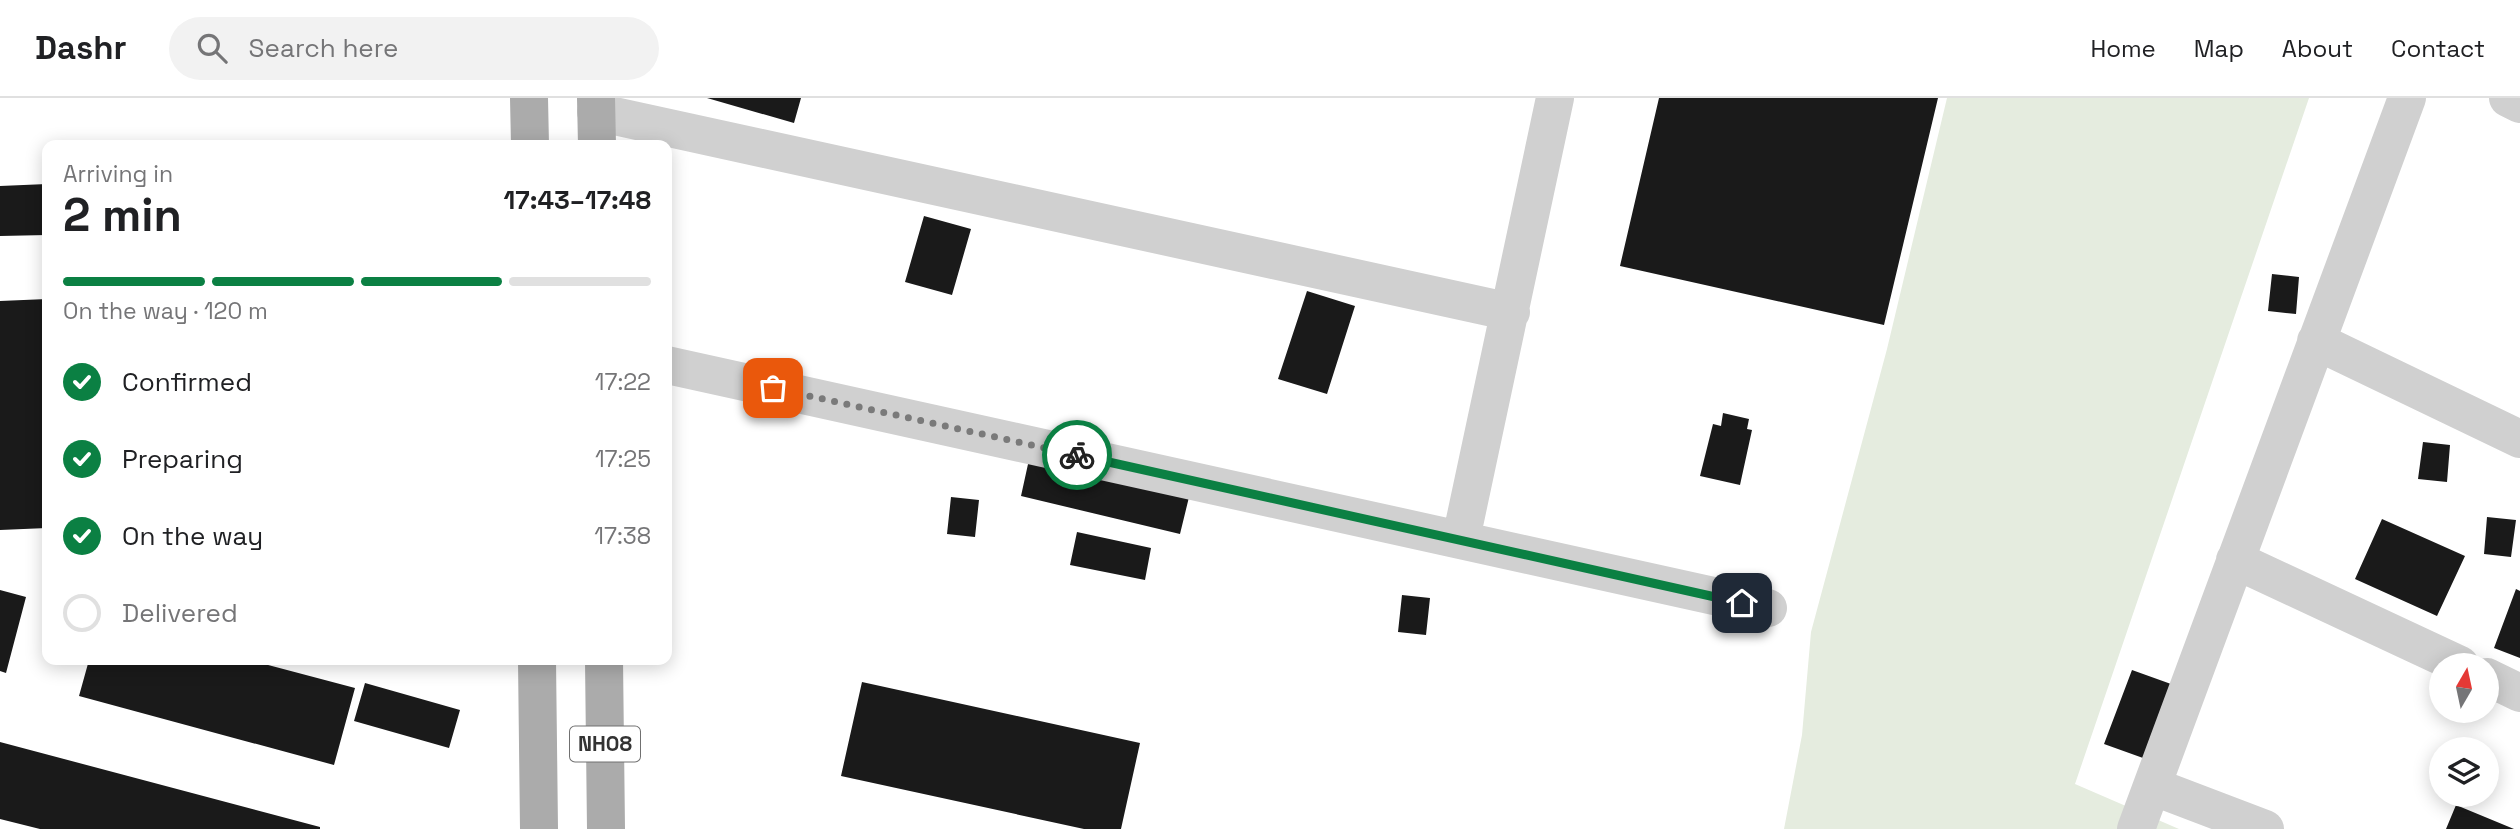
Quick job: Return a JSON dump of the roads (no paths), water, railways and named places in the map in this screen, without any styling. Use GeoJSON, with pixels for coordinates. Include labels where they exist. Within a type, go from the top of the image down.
{"type":"FeatureCollection","features":[{"type":"Feature","properties":{"kind":"main road"},"geometry":{"type":"LineString","coordinates":[[529,98],[530,140]]}},
{"type":"Feature","properties":{"kind":"main road","name":"NH08"},"geometry":{"type":"LineString","coordinates":[[537,665],[539,829]]}},
{"type":"Feature","properties":{"kind":"main road","name":"NH08"},"geometry":{"type":"LineString","coordinates":[[604,665],[606,829]]}},
{"type":"Feature","properties":{"kind":"street"},"geometry":{"type":"LineString","coordinates":[[1461,539],[1555,98]]}},
{"type":"Feature","properties":{"kind":"street"},"geometry":{"type":"LineString","coordinates":[[2136,829],[2407,98]]}},
{"type":"Feature","properties":{"kind":"street"},"geometry":{"type":"LineString","coordinates":[[2508,98],[2520,104]]}},
{"type":"Feature","properties":{"kind":"street"},"geometry":{"type":"LineString","coordinates":[[596,118],[1511,312]]}},
{"type":"Feature","properties":{"kind":"street"},"geometry":{"type":"LineString","coordinates":[[2316,341],[2520,439]]}},
{"type":"Feature","properties":{"kind":"street"},"geometry":{"type":"LineString","coordinates":[[672,366],[1768,608]]}},
{"type":"Feature","properties":{"kind":"street"},"geometry":{"type":"LineString","coordinates":[[2235,560],[2434,653]]}},
{"type":"Feature","properties":{"kind":"street"},"geometry":{"type":"LineString","coordinates":[[2499,683],[2520,693]]}},
{"type":"Feature","properties":{"kind":"street"},"geometry":{"type":"LineString","coordinates":[[2152,786],[2265,829]]}}]}
